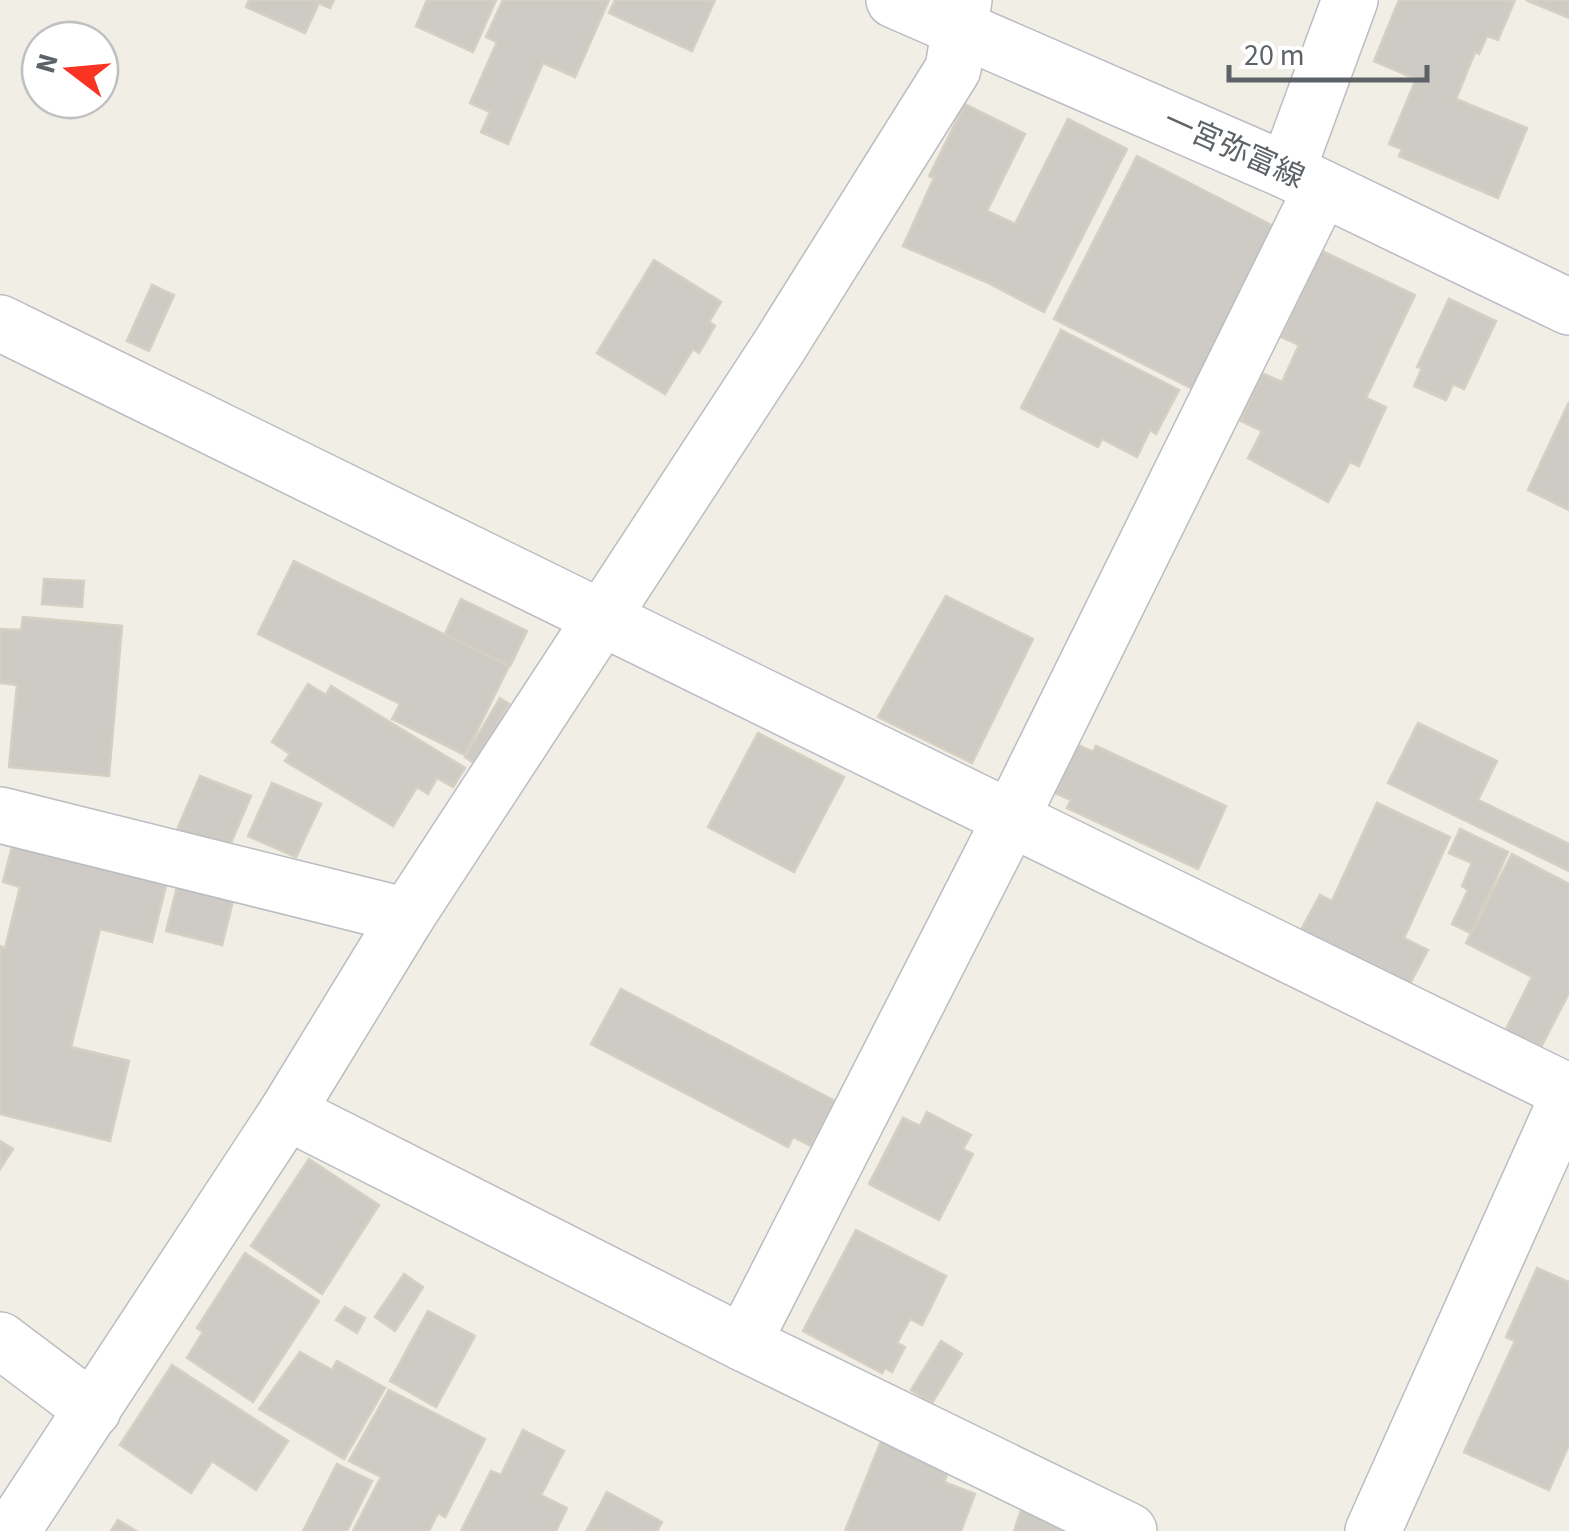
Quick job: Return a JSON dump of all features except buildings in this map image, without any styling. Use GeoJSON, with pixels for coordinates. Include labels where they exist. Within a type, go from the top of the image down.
{"type":"FeatureCollection","features":[{"type":"Feature","properties":{"kind":"street","name":"一宮弥富線"},"geometry":{"type":"LineString","coordinates":[[894,0],[962,14],[1569,307]]}},
{"type":"Feature","properties":{"kind":"street"},"geometry":{"type":"LineString","coordinates":[[743,1343],[1010,820],[1304,180],[1350,0]]}},
{"type":"Feature","properties":{"kind":"street"},"geometry":{"type":"LineString","coordinates":[[12,1531],[287,1112],[407,916],[780,346],[953,69],[962,14]]}},
{"type":"Feature","properties":{"kind":"street"},"geometry":{"type":"LineString","coordinates":[[0,323],[1569,1093],[1373,1531]]}},
{"type":"Feature","properties":{"kind":"street"},"geometry":{"type":"LineString","coordinates":[[0,815],[407,916]]}},
{"type":"Feature","properties":{"kind":"street"},"geometry":{"type":"LineString","coordinates":[[287,1112],[743,1343],[1130,1531]]}},
{"type":"Feature","properties":{"kind":"street"},"geometry":{"type":"LineString","coordinates":[[0,1340],[93,1410]]}}]}
